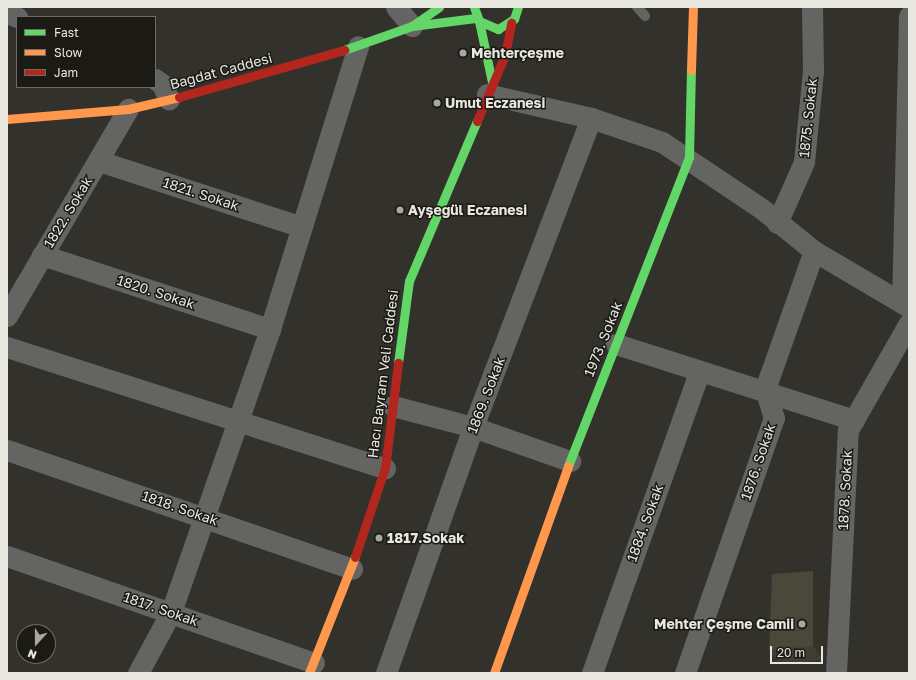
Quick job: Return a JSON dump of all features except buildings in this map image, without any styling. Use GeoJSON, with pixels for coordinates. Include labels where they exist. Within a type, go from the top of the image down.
{"type":"FeatureCollection","features":[{"type":"Feature","properties":{"kind":"main road","name":"Bağdat Caddesi"},"geometry":{"type":"LineString","coordinates":[[412,26],[439,7]]}},
{"type":"Feature","properties":{"kind":"main road"},"geometry":{"type":"LineString","coordinates":[[474,7],[478,19],[490,88]]}},
{"type":"Feature","properties":{"kind":"main road","name":"1973. Sokak"},"geometry":{"type":"LineString","coordinates":[[494,673],[570,461],[689,157],[693,7]]}},
{"type":"Feature","properties":{"kind":"main road"},"geometry":{"type":"LineString","coordinates":[[478,19],[491,28],[511,23],[519,8]]}},
{"type":"Feature","properties":{"kind":"main road","name":"Bağdat Caddesi"},"geometry":{"type":"LineString","coordinates":[[7,120],[128,109],[168,100],[358,46],[412,26],[478,19]]}},
{"type":"Feature","properties":{"kind":"main road","name":"Hacı Bayram Veli Caddesi"},"geometry":{"type":"LineString","coordinates":[[312,668],[352,569],[384,468],[409,281],[508,46],[511,23]]}},
{"type":"Feature","properties":{"kind":"street"},"geometry":{"type":"LineString","coordinates":[[396,7],[412,26]]}},
{"type":"Feature","properties":{"kind":"street","name":"1875. Sokak"},"geometry":{"type":"LineString","coordinates":[[777,223],[804,162],[813,71],[812,7]]}},
{"type":"Feature","properties":{"kind":"street"},"geometry":{"type":"LineString","coordinates":[[490,88],[591,118],[662,142],[689,157],[814,251],[905,305],[909,16]]}},
{"type":"Feature","properties":{"kind":"street"},"geometry":{"type":"LineString","coordinates":[[138,673],[171,612],[270,329],[358,46]]}},
{"type":"Feature","properties":{"kind":"street"},"geometry":{"type":"LineString","coordinates":[[156,80],[162,84],[168,100]]}},
{"type":"Feature","properties":{"kind":"street","name":"1822. Sokak"},"geometry":{"type":"LineString","coordinates":[[7,316],[99,161],[128,109]]}},
{"type":"Feature","properties":{"kind":"street","name":"1869. Sokak"},"geometry":{"type":"LineString","coordinates":[[386,673],[473,427],[591,118]]}},
{"type":"Feature","properties":{"kind":"street","name":"1821. Sokak"},"geometry":{"type":"LineString","coordinates":[[99,161],[302,227]]}},
{"type":"Feature","properties":{"kind":"street"},"geometry":{"type":"LineString","coordinates":[[765,389],[814,251]]}},
{"type":"Feature","properties":{"kind":"street","name":"1820. Sokak"},"geometry":{"type":"LineString","coordinates":[[42,255],[270,329]]}},
{"type":"Feature","properties":{"kind":"street","name":"1878. Sokak"},"geometry":{"type":"LineString","coordinates":[[836,673],[848,430],[909,323]]}},
{"type":"Feature","properties":{"kind":"street"},"geometry":{"type":"LineString","coordinates":[[616,344],[699,373],[765,389],[854,420]]}},
{"type":"Feature","properties":{"kind":"street"},"geometry":{"type":"LineString","coordinates":[[7,347],[384,468]]}},
{"type":"Feature","properties":{"kind":"street","name":"1884. Sokak"},"geometry":{"type":"LineString","coordinates":[[592,673],[699,373]]}},
{"type":"Feature","properties":{"kind":"street","name":"1876. Sokak"},"geometry":{"type":"LineString","coordinates":[[685,673],[774,418],[765,389]]}},
{"type":"Feature","properties":{"kind":"street"},"geometry":{"type":"LineString","coordinates":[[393,406],[473,427],[570,461]]}},
{"type":"Feature","properties":{"kind":"street","name":"1818. Sokak"},"geometry":{"type":"LineString","coordinates":[[7,450],[204,516],[352,569]]}},
{"type":"Feature","properties":{"kind":"street","name":"1817. Sokak"},"geometry":{"type":"LineString","coordinates":[[7,556],[171,612],[312,668]]}},
{"type":"Feature","properties":{"kind":"lane"},"geometry":{"type":"LineString","coordinates":[[637,7],[645,16]]}},
{"type":"Feature","properties":{"kind":"traffic: fast"},"geometry":{"type":"LineString","coordinates":[[344,50],[412,26],[439,7]]}},
{"type":"Feature","properties":{"kind":"traffic: fast"},"geometry":{"type":"LineString","coordinates":[[474,7],[479,21],[498,29],[514,19],[518,7]]}},
{"type":"Feature","properties":{"kind":"traffic: fast"},"geometry":{"type":"LineString","coordinates":[[412,26],[476,18]]}},
{"type":"Feature","properties":{"kind":"traffic: fast"},"geometry":{"type":"LineString","coordinates":[[479,21],[492,82]]}},
{"type":"Feature","properties":{"kind":"traffic: fast"},"geometry":{"type":"LineString","coordinates":[[568,466],[689,157],[691,70]]}},
{"type":"Feature","properties":{"kind":"traffic: fast"},"geometry":{"type":"LineString","coordinates":[[398,363],[409,281],[477,121]]}},
{"type":"Feature","properties":{"kind":"traffic: slow"},"geometry":{"type":"LineString","coordinates":[[691,70],[693,7]]}},
{"type":"Feature","properties":{"kind":"traffic: slow"},"geometry":{"type":"LineString","coordinates":[[7,119],[128,109],[179,97]]}},
{"type":"Feature","properties":{"kind":"traffic: slow"},"geometry":{"type":"LineString","coordinates":[[494,673],[568,466]]}},
{"type":"Feature","properties":{"kind":"traffic: slow"},"geometry":{"type":"LineString","coordinates":[[309,673],[355,557]]}},
{"type":"Feature","properties":{"kind":"traffic: jam"},"geometry":{"type":"LineString","coordinates":[[477,121],[505,55],[511,23]]}},
{"type":"Feature","properties":{"kind":"traffic: jam"},"geometry":{"type":"LineString","coordinates":[[179,97],[344,50]]}},
{"type":"Feature","properties":{"kind":"traffic: jam"},"geometry":{"type":"LineString","coordinates":[[355,557],[385,468],[398,363]]}},
{"type":"Feature","properties":{"kind":"place","name":"Mehterçeşme"},"geometry":{"type":"Point","coordinates":[463,53]}},
{"type":"Feature","properties":{"kind":"place","name":"Umut Eczanesi"},"geometry":{"type":"Point","coordinates":[437,103]}},
{"type":"Feature","properties":{"kind":"place","name":"Ayşegül Eczanesi"},"geometry":{"type":"Point","coordinates":[400,210]}},
{"type":"Feature","properties":{"kind":"place","name":"1817.Sokak"},"geometry":{"type":"Point","coordinates":[379,538]}},
{"type":"Feature","properties":{"kind":"place","name":"Mehter Çeşme Camii"},"geometry":{"type":"Point","coordinates":[802,624]}}]}
